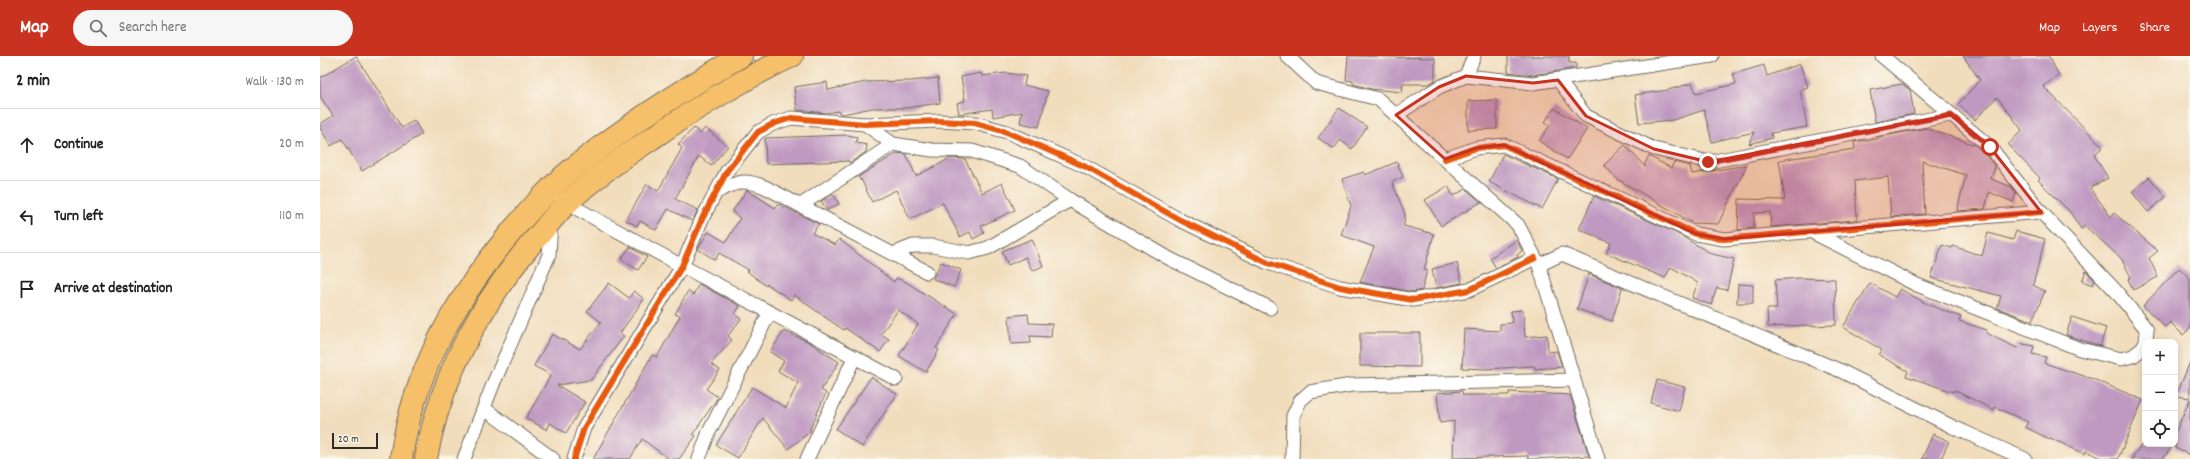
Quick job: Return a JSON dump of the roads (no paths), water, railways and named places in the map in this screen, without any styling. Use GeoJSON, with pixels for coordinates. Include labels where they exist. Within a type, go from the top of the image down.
{"type":"FeatureCollection","features":[{"type":"Feature","properties":{"kind":"highway"},"geometry":{"type":"LineString","coordinates":[[401,459],[404,439],[422,376],[437,341],[450,316],[496,250],[548,190],[570,171],[656,108],[741,56]]}},
{"type":"Feature","properties":{"kind":"highway"},"geometry":{"type":"LineString","coordinates":[[426,459],[430,438],[444,390],[462,346],[505,276],[551,221],[567,204],[603,173],[671,125],[726,91],[792,56]]}},
{"type":"Feature","properties":{"kind":"street"},"geometry":{"type":"LineString","coordinates":[[1287,56],[1316,83],[1378,99],[1518,224],[1537,262],[1598,459]]}},
{"type":"Feature","properties":{"kind":"street"},"geometry":{"type":"LineString","coordinates":[[1466,76],[1474,56]]}},
{"type":"Feature","properties":{"kind":"street"},"geometry":{"type":"LineString","coordinates":[[1396,115],[1439,87],[1466,76],[1533,83],[1712,56]]}},
{"type":"Feature","properties":{"kind":"street"},"geometry":{"type":"LineString","coordinates":[[1882,56],[1990,147],[2042,212],[2116,291],[2148,330],[2147,339]]}},
{"type":"Feature","properties":{"kind":"street"},"geometry":{"type":"LineString","coordinates":[[1558,80],[1586,116],[1654,149],[1708,162],[1951,115]]}},
{"type":"Feature","properties":{"kind":"street"},"geometry":{"type":"LineString","coordinates":[[574,459],[584,428],[682,266],[702,219],[728,172],[758,132],[773,124],[791,118],[864,124],[975,123],[1007,132],[1084,166],[1180,220],[1268,263],[1340,287],[1414,300],[1468,290],[1537,262],[1562,254],[1841,371],[1953,427],[2025,459]]}},
{"type":"Feature","properties":{"kind":"street"},"geometry":{"type":"LineString","coordinates":[[864,124],[893,144],[932,150],[972,151],[1020,166],[1070,200],[1170,259],[1270,308]]}},
{"type":"Feature","properties":{"kind":"street"},"geometry":{"type":"LineString","coordinates":[[801,205],[893,144]]}},
{"type":"Feature","properties":{"kind":"street"},"geometry":{"type":"LineString","coordinates":[[1445,159],[1476,148],[1504,145],[1696,234],[1724,239],[2042,212]]}},
{"type":"Feature","properties":{"kind":"street"},"geometry":{"type":"LineString","coordinates":[[716,192],[738,182],[749,181],[766,187],[927,272]]}},
{"type":"Feature","properties":{"kind":"street"},"geometry":{"type":"LineString","coordinates":[[548,190],[567,204],[896,379]]}},
{"type":"Feature","properties":{"kind":"street"},"geometry":{"type":"LineString","coordinates":[[893,254],[913,246],[933,246],[969,252],[988,248],[1070,200]]}},
{"type":"Feature","properties":{"kind":"street"},"geometry":{"type":"LineString","coordinates":[[464,459],[549,255],[551,221]]}},
{"type":"Feature","properties":{"kind":"street"},"geometry":{"type":"LineString","coordinates":[[1812,232],[1917,285],[2080,349],[2121,359],[2133,356],[2142,349]]}},
{"type":"Feature","properties":{"kind":"street"},"geometry":{"type":"LineString","coordinates":[[699,459],[709,432],[770,312]]}},
{"type":"Feature","properties":{"kind":"street"},"geometry":{"type":"LineString","coordinates":[[807,459],[854,358]]}},
{"type":"Feature","properties":{"kind":"street"},"geometry":{"type":"LineString","coordinates":[[1292,459],[1293,416],[1300,401],[1310,392],[1352,385],[1574,380]]}},
{"type":"Feature","properties":{"kind":"street"},"geometry":{"type":"LineString","coordinates":[[485,409],[553,459]]}}]}
